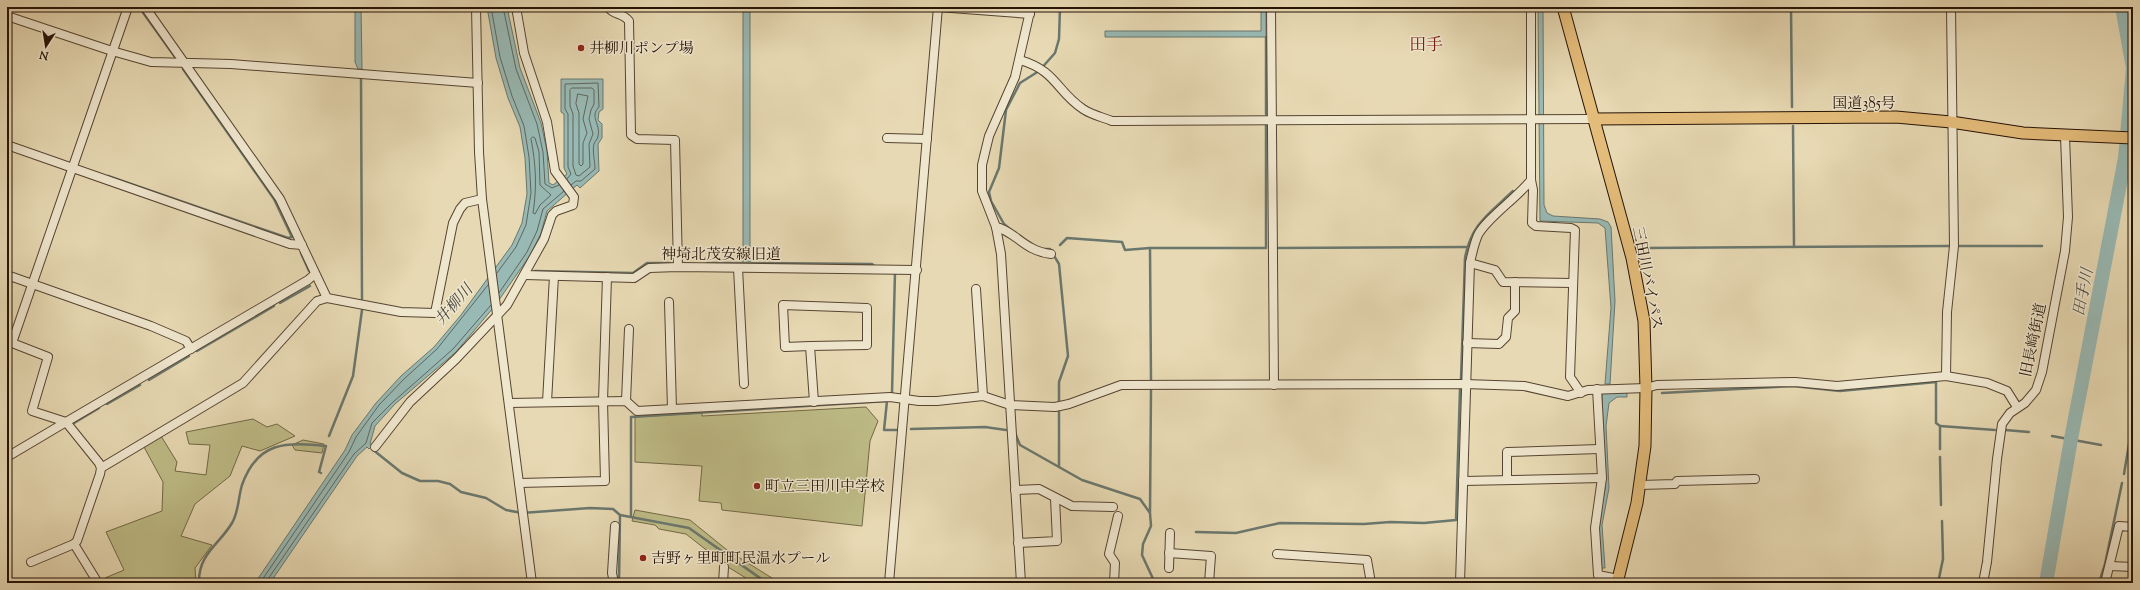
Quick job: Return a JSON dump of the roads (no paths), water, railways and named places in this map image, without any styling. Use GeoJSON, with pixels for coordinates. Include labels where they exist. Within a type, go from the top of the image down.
{"type":"FeatureCollection","features":[{"type":"Feature","properties":{"kind":"highway","name":"三田川バイパス"},"geometry":{"type":"LineString","coordinates":[[1563,7],[1632,258],[1644,321],[1646,388],[1645,446],[1637,503],[1617,581]]}},
{"type":"Feature","properties":{"kind":"highway","name":"国道385号"},"geometry":{"type":"LineString","coordinates":[[1593,119],[1896,117],[1951,122],[2023,133],[2079,137],[2133,138]]}},
{"type":"Feature","properties":{"kind":"street"},"geometry":{"type":"LineString","coordinates":[[101,468],[66,422],[32,411],[48,357],[9,342],[33,284],[128,7]]}},
{"type":"Feature","properties":{"kind":"street"},"geometry":{"type":"LineString","coordinates":[[145,7],[280,199],[302,244],[314,274],[321,283],[327,298]]}},
{"type":"Feature","properties":{"kind":"street"},"geometry":{"type":"LineString","coordinates":[[476,7],[479,152],[482,199],[532,583]]}},
{"type":"Feature","properties":{"kind":"street"},"geometry":{"type":"LineString","coordinates":[[375,447],[410,402],[456,359],[497,311],[507,305],[544,239],[552,215],[556,211],[573,205],[574,197],[555,171],[547,122],[524,53],[516,7]]}},
{"type":"Feature","properties":{"kind":"street"},"geometry":{"type":"LineString","coordinates":[[608,7],[613,13],[624,16],[629,21],[631,135],[637,139],[675,140],[677,150],[678,267]]}},
{"type":"Feature","properties":{"kind":"street"},"geometry":{"type":"LineString","coordinates":[[889,583],[917,270],[938,7],[1031,11],[1015,77],[989,136],[982,165],[982,191],[996,227],[1001,254],[1021,583]]}},
{"type":"Feature","properties":{"kind":"street"},"geometry":{"type":"LineString","coordinates":[[1271,7],[1274,385]]}},
{"type":"Feature","properties":{"kind":"street"},"geometry":{"type":"LineString","coordinates":[[1531,7],[1538,119],[1531,180],[1533,190],[1532,223],[1536,226],[1571,228],[1575,230],[1570,377],[1581,393]]}},
{"type":"Feature","properties":{"kind":"street"},"geometry":{"type":"LineString","coordinates":[[1946,376],[1947,312],[1954,246],[1951,122],[1951,7]]}},
{"type":"Feature","properties":{"kind":"street"},"geometry":{"type":"LineString","coordinates":[[7,16],[112,51],[151,62],[350,72],[478,83]]}},
{"type":"Feature","properties":{"kind":"street"},"geometry":{"type":"LineString","coordinates":[[1020,60],[1042,69],[1082,109],[1112,121],[1593,119]]}},
{"type":"Feature","properties":{"kind":"street","name":"旧長崎街道"},"geometry":{"type":"LineString","coordinates":[[1983,583],[1987,562],[2002,424],[2010,413],[2025,402],[2036,390],[2042,372],[2065,251],[2068,217],[2065,136]]}},
{"type":"Feature","properties":{"kind":"street"},"geometry":{"type":"LineString","coordinates":[[886,138],[927,139]]}},
{"type":"Feature","properties":{"kind":"street"},"geometry":{"type":"LineString","coordinates":[[7,145],[290,244],[302,244]]}},
{"type":"Feature","properties":{"kind":"street"},"geometry":{"type":"LineString","coordinates":[[1460,583],[1465,384],[1470,263],[1479,234],[1520,194],[1531,180]]}},
{"type":"Feature","properties":{"kind":"street"},"geometry":{"type":"LineString","coordinates":[[31,562],[74,544],[101,468],[243,383],[317,301],[327,298],[401,312],[434,313],[453,223],[460,209],[465,203],[482,199]]}},
{"type":"Feature","properties":{"kind":"street"},"geometry":{"type":"LineString","coordinates":[[996,227],[1002,228],[1025,246],[1036,251],[1051,254]]}},
{"type":"Feature","properties":{"kind":"street"},"geometry":{"type":"LineString","coordinates":[[1470,263],[1495,270],[1503,282],[1572,283]]}},
{"type":"Feature","properties":{"kind":"street","name":"神埼北茂安線旧道"},"geometry":{"type":"LineString","coordinates":[[525,275],[634,278],[649,268],[678,267],[917,270]]}},
{"type":"Feature","properties":{"kind":"street"},"geometry":{"type":"LineString","coordinates":[[738,268],[744,384]]}},
{"type":"Feature","properties":{"kind":"street"},"geometry":{"type":"LineString","coordinates":[[7,457],[308,280],[314,274]]}},
{"type":"Feature","properties":{"kind":"street"},"geometry":{"type":"LineString","coordinates":[[7,275],[150,326],[186,341],[191,349]]}},
{"type":"Feature","properties":{"kind":"street"},"geometry":{"type":"LineString","coordinates":[[547,402],[554,276]]}},
{"type":"Feature","properties":{"kind":"street"},"geometry":{"type":"LineString","coordinates":[[519,483],[605,481],[603,401],[607,277]]}},
{"type":"Feature","properties":{"kind":"street"},"geometry":{"type":"LineString","coordinates":[[1467,343],[1499,344],[1506,337],[1508,318],[1514,311],[1516,282]]}},
{"type":"Feature","properties":{"kind":"street"},"geometry":{"type":"LineString","coordinates":[[976,289],[983,396]]}},
{"type":"Feature","properties":{"kind":"street"},"geometry":{"type":"LineString","coordinates":[[669,302],[672,409]]}},
{"type":"Feature","properties":{"kind":"street"},"geometry":{"type":"LineString","coordinates":[[783,305],[867,308],[867,345],[810,346],[784,347],[783,305]]}},
{"type":"Feature","properties":{"kind":"street"},"geometry":{"type":"LineString","coordinates":[[626,401],[629,329]]}},
{"type":"Feature","properties":{"kind":"street"},"geometry":{"type":"LineString","coordinates":[[810,346],[814,402]]}},
{"type":"Feature","properties":{"kind":"street"},"geometry":{"type":"LineString","coordinates":[[509,403],[626,401],[637,411],[890,397],[919,401],[937,401],[983,396],[1010,405],[1058,407],[1121,385],[1465,384],[1524,386],[1561,396],[1568,396],[1597,389],[1646,388],[1657,385],[1795,382],[1837,386],[1946,376],[1987,383],[2008,391],[2017,407]]}},
{"type":"Feature","properties":{"kind":"street"},"geometry":{"type":"LineString","coordinates":[[1597,389],[1599,449],[1602,478],[1595,528],[1598,575],[1617,581]]}},
{"type":"Feature","properties":{"kind":"street"},"geometry":{"type":"LineString","coordinates":[[1507,480],[1507,452],[1599,449]]}},
{"type":"Feature","properties":{"kind":"street"},"geometry":{"type":"LineString","coordinates":[[1463,481],[1602,478]]}},
{"type":"Feature","properties":{"kind":"street"},"geometry":{"type":"LineString","coordinates":[[1640,485],[1675,484],[1677,481],[1755,479]]}},
{"type":"Feature","properties":{"kind":"street"},"geometry":{"type":"LineString","coordinates":[[1015,490],[1039,490],[1072,506],[1113,507]]}},
{"type":"Feature","properties":{"kind":"street"},"geometry":{"type":"LineString","coordinates":[[1018,543],[1057,541],[1055,498]]}},
{"type":"Feature","properties":{"kind":"street"},"geometry":{"type":"LineString","coordinates":[[1114,583],[1114,563],[1110,554],[1118,516]]}},
{"type":"Feature","properties":{"kind":"street"},"geometry":{"type":"LineString","coordinates":[[614,583],[612,573],[615,526]]}},
{"type":"Feature","properties":{"kind":"street"},"geometry":{"type":"LineString","coordinates":[[2105,583],[2119,526],[2133,527]]}},
{"type":"Feature","properties":{"kind":"street"},"geometry":{"type":"LineString","coordinates":[[1169,568],[1170,533]]}},
{"type":"Feature","properties":{"kind":"street"},"geometry":{"type":"LineString","coordinates":[[74,544],[98,583]]}},
{"type":"Feature","properties":{"kind":"street"},"geometry":{"type":"LineString","coordinates":[[1170,553],[1211,556],[1209,583]]}},
{"type":"Feature","properties":{"kind":"street"},"geometry":{"type":"LineString","coordinates":[[1277,554],[1367,560],[1371,583]]}},
{"type":"Feature","properties":{"kind":"street"},"geometry":{"type":"LineString","coordinates":[[2110,566],[2133,567]]}},
{"type":"Feature","properties":{"kind":"street"},"geometry":{"type":"LineString","coordinates":[[723,583],[724,567]]}},
{"type":"Feature","properties":{"kind":"water"},"geometry":{"type":"Polygon","coordinates":[[[355,7],[361,7],[362,69],[358,69],[355,62],[355,7]]]}},
{"type":"Feature","properties":{"kind":"water"},"geometry":{"type":"Polygon","coordinates":[[[487,7],[507,7],[520,68],[541,123],[547,151],[549,183],[553,185],[567,174],[564,168],[564,114],[561,112],[561,79],[603,79],[603,109],[599,112],[598,120],[602,124],[602,138],[598,144],[599,171],[580,188],[577,185],[547,211],[541,233],[531,254],[494,307],[456,352],[395,404],[375,426],[370,444],[372,446],[369,449],[367,447],[357,456],[270,583],[255,583],[345,450],[352,435],[376,403],[401,376],[434,347],[461,315],[512,245],[522,223],[527,194],[525,158],[520,127],[508,98],[496,58],[487,7]]]}},
{"type":"Feature","properties":{"kind":"water"},"geometry":{"type":"Polygon","coordinates":[[[743,7],[750,7],[750,265],[743,265],[743,7]]]}},
{"type":"Feature","properties":{"kind":"water"},"geometry":{"type":"Polygon","coordinates":[[[1261,7],[1266,7],[1266,37],[1105,37],[1105,31],[1261,31],[1261,7]]]}},
{"type":"Feature","properties":{"kind":"water"},"geometry":{"type":"Polygon","coordinates":[[[1538,7],[1543,7],[1544,205],[1547,213],[1553,216],[1600,219],[1608,222],[1611,227],[1615,301],[1610,384],[1605,384],[1611,308],[1605,228],[1598,223],[1540,221],[1538,7]]]}},
{"type":"Feature","properties":{"kind":"water"},"geometry":{"type":"Polygon","coordinates":[[[1627,392],[1627,397],[1617,397],[1609,403],[1606,426],[1609,488],[1602,525],[1605,568],[1601,568],[1598,527],[1605,489],[1602,393],[1627,392]]]}},
{"type":"Feature","properties":{"kind":"waterway"},"geometry":{"type":"LineString","coordinates":[[139,7],[175,57]]}},
{"type":"Feature","properties":{"kind":"waterway"},"geometry":{"type":"LineString","coordinates":[[1011,230],[1004,224],[991,201],[989,192],[999,168],[1006,110],[1020,83],[1039,71],[1055,53],[1059,39],[1060,7]]}},
{"type":"Feature","properties":{"kind":"waterway"},"geometry":{"type":"LineString","coordinates":[[1791,7],[1792,107]]}},
{"type":"Feature","properties":{"kind":"waterway","name":"田手川"},"geometry":{"type":"LineString","coordinates":[[2046,583],[2071,439],[2125,158],[2133,68],[2122,7]]}},
{"type":"Feature","properties":{"kind":"waterway"},"geometry":{"type":"LineString","coordinates":[[1266,37],[1266,114]]}},
{"type":"Feature","properties":{"kind":"waterway"},"geometry":{"type":"LineString","coordinates":[[108,176],[288,238],[292,237],[274,199],[183,69]]}},
{"type":"Feature","properties":{"kind":"waterway"},"geometry":{"type":"LineString","coordinates":[[361,78],[362,299]]}},
{"type":"Feature","properties":{"kind":"waterway"},"geometry":{"type":"LineString","coordinates":[[1151,381],[1150,248],[1266,248],[1266,125]]}},
{"type":"Feature","properties":{"kind":"waterway"},"geometry":{"type":"LineString","coordinates":[[1793,126],[1794,247]]}},
{"type":"Feature","properties":{"kind":"waterway"},"geometry":{"type":"LineString","coordinates":[[1461,379],[1465,258],[1468,246],[1476,228],[1482,220],[1513,191]]}},
{"type":"Feature","properties":{"kind":"waterway"},"geometry":{"type":"LineString","coordinates":[[1060,245],[1067,238],[1122,242],[1125,250],[1150,248]]}},
{"type":"Feature","properties":{"kind":"waterway"},"geometry":{"type":"LineString","coordinates":[[1644,248],[1949,246]]}},
{"type":"Feature","properties":{"kind":"waterway"},"geometry":{"type":"LineString","coordinates":[[1958,246],[2042,246]]}},
{"type":"Feature","properties":{"kind":"waterway"},"geometry":{"type":"LineString","coordinates":[[1278,248],[1467,247]]}},
{"type":"Feature","properties":{"kind":"waterway"},"geometry":{"type":"LineString","coordinates":[[1045,249],[1050,249],[1059,264],[1068,356],[1059,382],[1059,467]]}},
{"type":"Feature","properties":{"kind":"waterway"},"geometry":{"type":"LineString","coordinates":[[301,253],[309,271]]}},
{"type":"Feature","properties":{"kind":"waterway"},"geometry":{"type":"LineString","coordinates":[[535,271],[633,273],[647,263],[670,263]]}},
{"type":"Feature","properties":{"kind":"waterway"},"geometry":{"type":"LineString","coordinates":[[707,263],[746,263]]}},
{"type":"Feature","properties":{"kind":"waterway"},"geometry":{"type":"LineString","coordinates":[[747,263],[872,264],[875,267]]}},
{"type":"Feature","properties":{"kind":"waterway"},"geometry":{"type":"LineString","coordinates":[[892,393],[895,272]]}},
{"type":"Feature","properties":{"kind":"waterway"},"geometry":{"type":"LineString","coordinates":[[280,303],[310,286]]}},
{"type":"Feature","properties":{"kind":"waterway"},"geometry":{"type":"LineString","coordinates":[[197,351],[274,306]]}},
{"type":"Feature","properties":{"kind":"waterway"},"geometry":{"type":"LineString","coordinates":[[329,436],[353,376],[362,310]]}},
{"type":"Feature","properties":{"kind":"waterway"},"geometry":{"type":"LineString","coordinates":[[149,380],[189,356]]}},
{"type":"Feature","properties":{"kind":"waterway"},"geometry":{"type":"LineString","coordinates":[[1662,393],[1793,386],[1840,391],[1936,382],[1936,423],[1940,426],[1940,449]]}},
{"type":"Feature","properties":{"kind":"waterway"},"geometry":{"type":"LineString","coordinates":[[107,404],[140,385]]}},
{"type":"Feature","properties":{"kind":"waterway"},"geometry":{"type":"LineString","coordinates":[[1196,532],[1236,533],[1280,523],[1424,523],[1456,520],[1460,389]]}},
{"type":"Feature","properties":{"kind":"waterway"},"geometry":{"type":"LineString","coordinates":[[1150,512],[1151,390]]}},
{"type":"Feature","properties":{"kind":"waterway"},"geometry":{"type":"LineString","coordinates":[[631,516],[631,417],[887,401],[884,430],[897,430]]}},
{"type":"Feature","properties":{"kind":"waterway"},"geometry":{"type":"LineString","coordinates":[[74,423],[99,408]]}},
{"type":"Feature","properties":{"kind":"waterway"},"geometry":{"type":"LineString","coordinates":[[2124,474],[2133,420]]}},
{"type":"Feature","properties":{"kind":"waterway"},"geometry":{"type":"LineString","coordinates":[[1940,426],[1995,430]]}},
{"type":"Feature","properties":{"kind":"waterway"},"geometry":{"type":"LineString","coordinates":[[911,429],[985,427],[1006,430]]}},
{"type":"Feature","properties":{"kind":"waterway"},"geometry":{"type":"LineString","coordinates":[[2005,430],[2029,432]]}},
{"type":"Feature","properties":{"kind":"waterway"},"geometry":{"type":"LineString","coordinates":[[1015,433],[1020,445],[1082,480],[1140,499],[1150,513],[1151,526],[1143,544],[1142,555],[1155,583]]}},
{"type":"Feature","properties":{"kind":"waterway"},"geometry":{"type":"LineString","coordinates":[[2052,436],[2101,445]]}},
{"type":"Feature","properties":{"kind":"waterway"},"geometry":{"type":"LineString","coordinates":[[199,583],[202,564],[210,550],[232,523],[236,514],[242,485],[248,471],[256,460],[265,452],[286,445],[312,444],[326,446],[319,472],[321,473]]}},
{"type":"Feature","properties":{"kind":"waterway"},"geometry":{"type":"LineString","coordinates":[[372,449],[402,473],[420,481],[438,481],[450,484],[461,492],[486,498],[506,510],[522,513],[590,508],[613,509],[620,515],[689,528],[767,583]]}},
{"type":"Feature","properties":{"kind":"waterway"},"geometry":{"type":"LineString","coordinates":[[1940,457],[1941,505]]}},
{"type":"Feature","properties":{"kind":"waterway"},"geometry":{"type":"LineString","coordinates":[[2099,583],[2105,564],[2122,483]]}},
{"type":"Feature","properties":{"kind":"waterway"},"geometry":{"type":"LineString","coordinates":[[619,583],[620,515]]}},
{"type":"Feature","properties":{"kind":"waterway"},"geometry":{"type":"LineString","coordinates":[[1938,583],[1943,559],[1942,521]]}},
{"type":"Feature","properties":{"kind":"place","name":"井柳川ポンプ場"},"geometry":{"type":"Point","coordinates":[581,48]}},
{"type":"Feature","properties":{"kind":"place","name":"町立三田川中学校"},"geometry":{"type":"Point","coordinates":[757,486]}},
{"type":"Feature","properties":{"kind":"place","name":"吉野ヶ里町町民温水プール"},"geometry":{"type":"Point","coordinates":[643,558]}},
{"type":"Feature","properties":{"kind":"district","name":"田手"},"geometry":{"type":"Point","coordinates":[1426,44]}},
{"type":"Feature","properties":{"kind":"water label","name":"井柳川"},"geometry":{"type":"Point","coordinates":[453,304]}}]}
